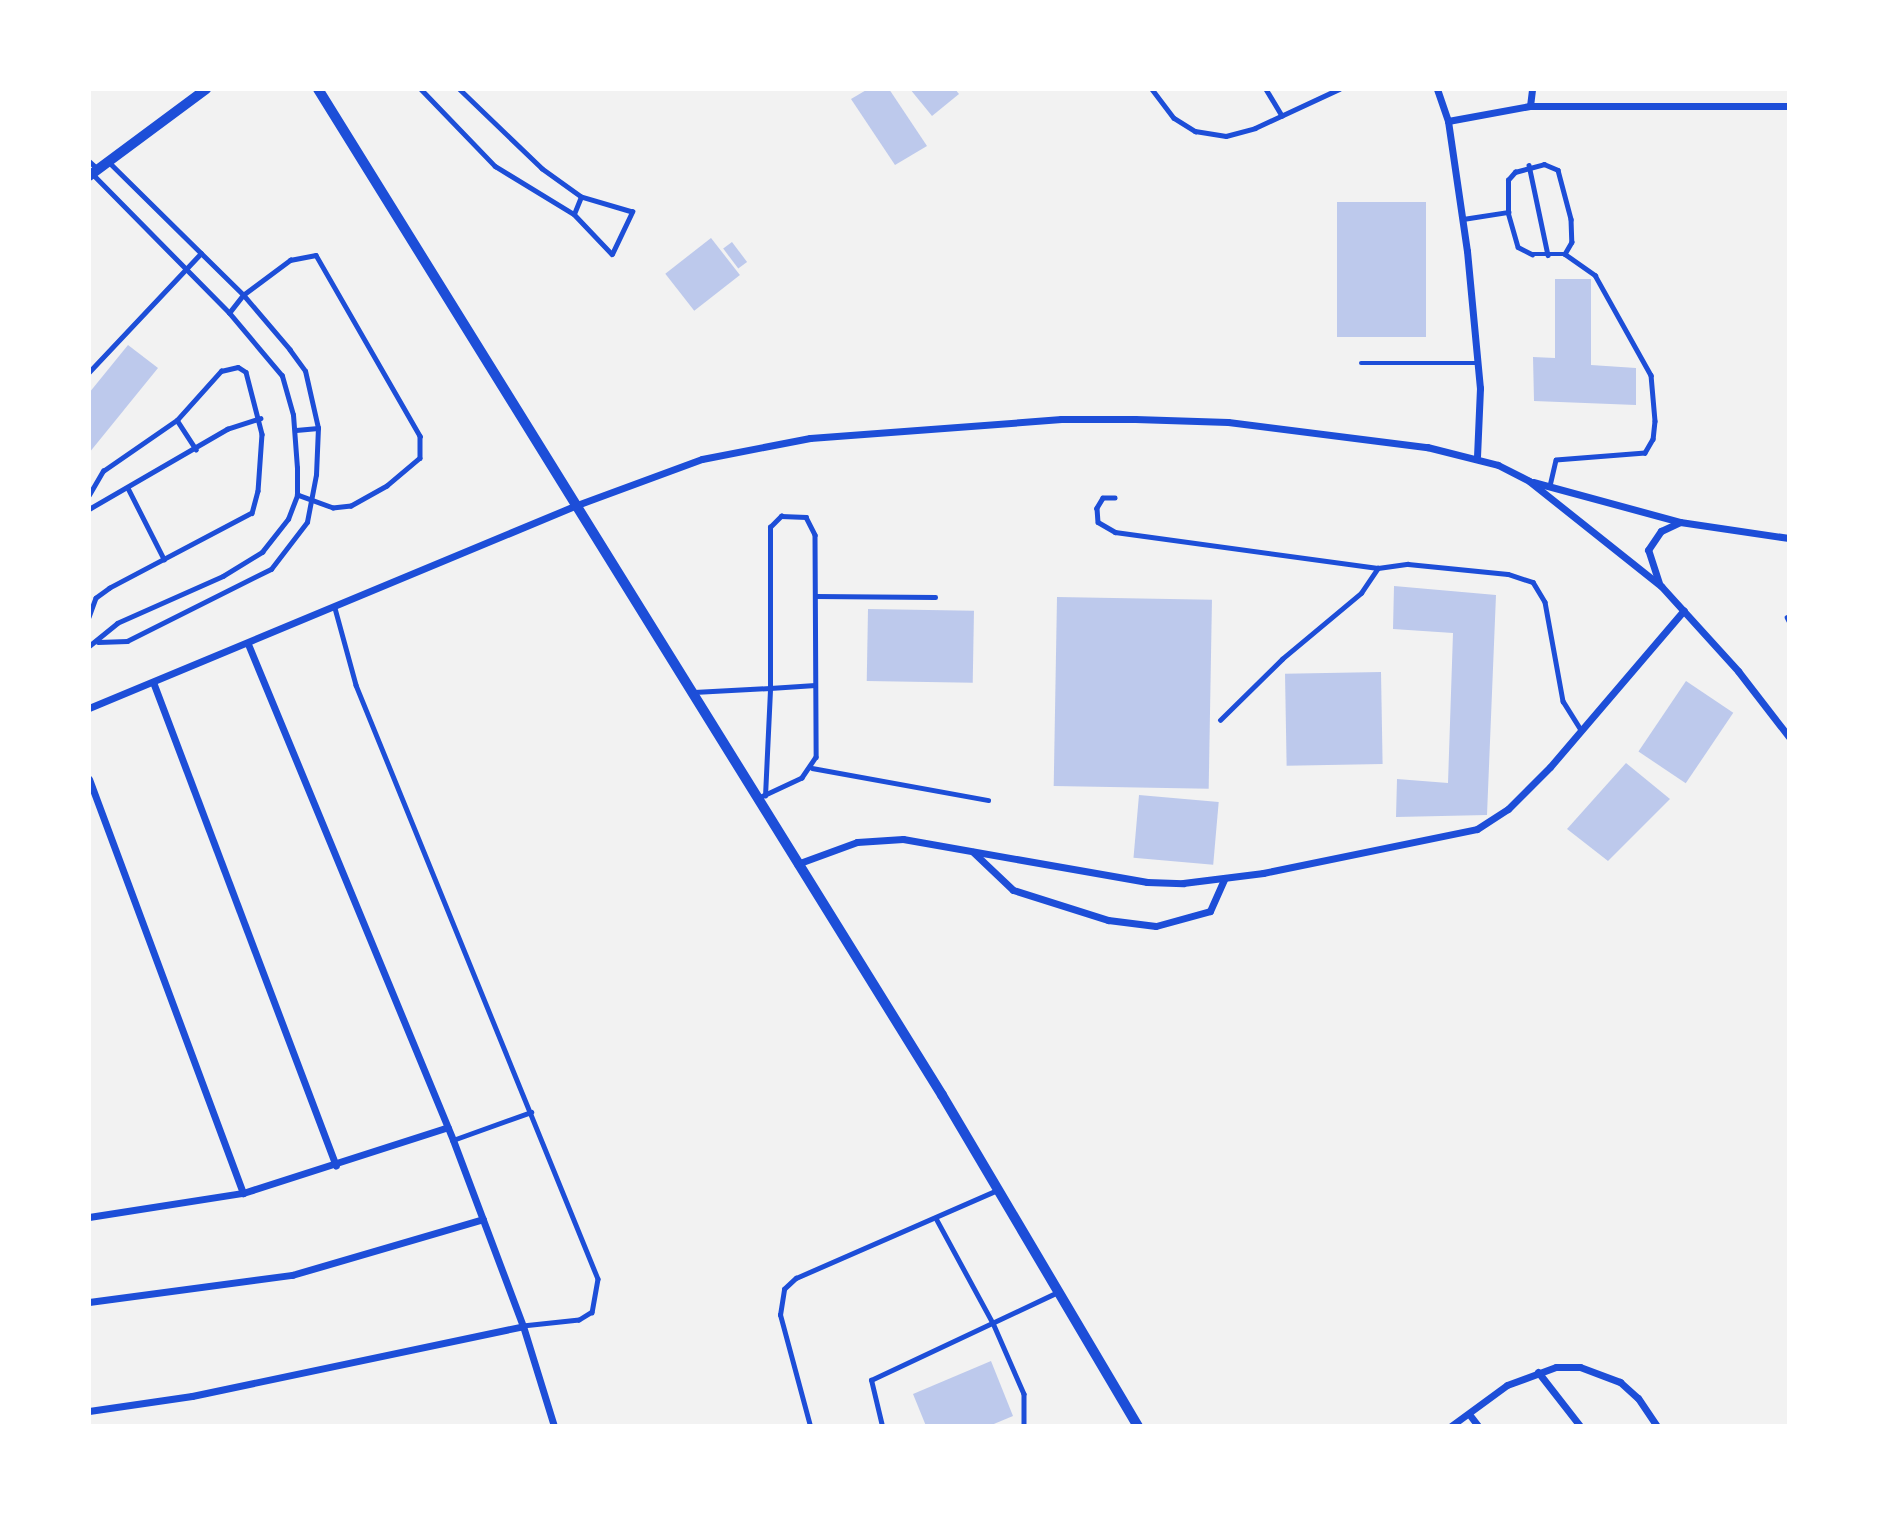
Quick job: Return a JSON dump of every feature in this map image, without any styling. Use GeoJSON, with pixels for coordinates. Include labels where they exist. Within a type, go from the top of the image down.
{"type":"FeatureCollection","features":[{"type":"Feature","properties":{"kind":"street"},"geometry":{"type":"LineString","coordinates":[[97,171],[206,89]]}},
{"type":"Feature","properties":{"kind":"street"},"geometry":{"type":"LineString","coordinates":[[318,89],[761,798],[797,864],[999,1189],[1138,1426]]}},
{"type":"Feature","properties":{"kind":"street"},"geometry":{"type":"LineString","coordinates":[[1437,89],[1448,121],[1464,219],[1477,363],[1477,456]]}},
{"type":"Feature","properties":{"kind":"street"},"geometry":{"type":"LineString","coordinates":[[1530,106],[1534,91]]}},
{"type":"Feature","properties":{"kind":"street"},"geometry":{"type":"LineString","coordinates":[[1448,121],[1530,106],[1789,106]]}},
{"type":"Feature","properties":{"kind":"street"},"geometry":{"type":"LineString","coordinates":[[89,708],[335,608],[577,505],[677,467],[767,444],[1062,419],[1228,422],[1477,456],[1529,481],[1680,522],[1789,538]]}},
{"type":"Feature","properties":{"kind":"street"},"geometry":{"type":"LineString","coordinates":[[1529,481],[1661,586],[1789,737]]}},
{"type":"Feature","properties":{"kind":"street"},"geometry":{"type":"LineString","coordinates":[[1661,586],[1648,551],[1661,531],[1680,522]]}},
{"type":"Feature","properties":{"kind":"street"},"geometry":{"type":"LineString","coordinates":[[797,864],[827,850],[881,839],[972,851],[1147,882],[1224,879],[1477,830],[1508,809],[1582,730],[1684,610]]}},
{"type":"Feature","properties":{"kind":"street"},"geometry":{"type":"LineString","coordinates":[[248,644],[448,1127],[523,1326],[554,1426]]}},
{"type":"Feature","properties":{"kind":"street"},"geometry":{"type":"LineString","coordinates":[[153,682],[336,1166]]}},
{"type":"Feature","properties":{"kind":"street"},"geometry":{"type":"LineString","coordinates":[[89,779],[243,1193]]}},
{"type":"Feature","properties":{"kind":"street"},"geometry":{"type":"LineString","coordinates":[[972,851],[1013,890],[1108,920],[1156,926],[1210,911],[1224,879]]}},
{"type":"Feature","properties":{"kind":"street"},"geometry":{"type":"LineString","coordinates":[[89,1217],[243,1193],[336,1166],[448,1127]]}},
{"type":"Feature","properties":{"kind":"street"},"geometry":{"type":"LineString","coordinates":[[89,1302],[292,1275],[483,1219]]}},
{"type":"Feature","properties":{"kind":"street"},"geometry":{"type":"LineString","coordinates":[[89,1411],[192,1396],[523,1326]]}},
{"type":"Feature","properties":{"kind":"street"},"geometry":{"type":"LineString","coordinates":[[1451,1426],[1507,1385],[1538,1372],[1580,1367],[1601,1373],[1638,1398],[1657,1426]]}},
{"type":"Feature","properties":{"kind":"street"},"geometry":{"type":"LineString","coordinates":[[1538,1372],[1580,1426]]}},
{"type":"Feature","properties":{"kind":"street"},"geometry":{"type":"LineString","coordinates":[[1469,1414],[1478,1426]]}},
{"type":"Feature","properties":{"kind":"lane"},"geometry":{"type":"LineString","coordinates":[[421,89],[495,166],[574,214],[612,254],[632,212],[581,197],[542,169],[459,89]]}},
{"type":"Feature","properties":{"kind":"lane"},"geometry":{"type":"LineString","coordinates":[[1152,89],[1174,118],[1195,131],[1226,136],[1282,116],[1339,89]]}},
{"type":"Feature","properties":{"kind":"lane"},"geometry":{"type":"LineString","coordinates":[[1266,89],[1282,116]]}},
{"type":"Feature","properties":{"kind":"lane"},"geometry":{"type":"LineString","coordinates":[[89,161],[184,268],[229,313],[282,376],[296,430],[297,495],[288,519],[262,552],[223,576],[117,623],[98,642],[89,646]]}},
{"type":"Feature","properties":{"kind":"lane"},"geometry":{"type":"LineString","coordinates":[[1549,487],[1556,460],[1645,453],[1653,439],[1655,421],[1651,375],[1595,275],[1565,254],[1548,255],[1518,247],[1508,212],[1508,180],[1529,165],[1544,164],[1558,170],[1565,187],[1572,242],[1565,254]]}},
{"type":"Feature","properties":{"kind":"lane"},"geometry":{"type":"LineString","coordinates":[[1529,165],[1548,255]]}},
{"type":"Feature","properties":{"kind":"lane"},"geometry":{"type":"LineString","coordinates":[[97,171],[201,253],[243,295],[305,371],[318,428],[313,502],[295,542],[271,569],[127,641],[98,642]]}},
{"type":"Feature","properties":{"kind":"lane"},"geometry":{"type":"LineString","coordinates":[[574,214],[581,197]]}},
{"type":"Feature","properties":{"kind":"lane"},"geometry":{"type":"LineString","coordinates":[[1464,219],[1508,212]]}},
{"type":"Feature","properties":{"kind":"lane"},"geometry":{"type":"LineString","coordinates":[[89,372],[201,253]]}},
{"type":"Feature","properties":{"kind":"lane"},"geometry":{"type":"LineString","coordinates":[[229,313],[243,295],[290,260],[316,255],[420,436],[419,457],[387,486],[351,506],[333,508],[297,495]]}},
{"type":"Feature","properties":{"kind":"lane"},"geometry":{"type":"LineString","coordinates":[[1361,363],[1477,363]]}},
{"type":"Feature","properties":{"kind":"lane"},"geometry":{"type":"LineString","coordinates":[[89,495],[103,471],[121,455],[177,420],[221,371],[238,367],[246,372],[260,418],[258,491],[252,513],[96,598],[89,617]]}},
{"type":"Feature","properties":{"kind":"lane"},"geometry":{"type":"LineString","coordinates":[[89,509],[227,429],[260,418]]}},
{"type":"Feature","properties":{"kind":"lane"},"geometry":{"type":"LineString","coordinates":[[177,420],[195,449]]}},
{"type":"Feature","properties":{"kind":"lane"},"geometry":{"type":"LineString","coordinates":[[296,430],[318,428]]}},
{"type":"Feature","properties":{"kind":"lane"},"geometry":{"type":"LineString","coordinates":[[128,488],[164,559]]}},
{"type":"Feature","properties":{"kind":"lane"},"geometry":{"type":"LineString","coordinates":[[1115,498],[1103,498],[1097,508],[1098,522],[1115,532],[1378,568],[1408,564],[1508,574],[1533,582],[1545,602],[1563,701],[1582,730]]}},
{"type":"Feature","properties":{"kind":"lane"},"geometry":{"type":"LineString","coordinates":[[781,516],[806,517],[810,522],[815,535],[815,596],[812,768],[789,787],[761,798],[774,638],[768,536],[770,527],[781,516]]}},
{"type":"Feature","properties":{"kind":"lane"},"geometry":{"type":"LineString","coordinates":[[1220,720],[1282,659],[1361,593],[1378,568]]}},
{"type":"Feature","properties":{"kind":"lane"},"geometry":{"type":"LineString","coordinates":[[815,596],[935,597]]}},
{"type":"Feature","properties":{"kind":"lane"},"geometry":{"type":"LineString","coordinates":[[335,608],[356,685],[598,1279],[598,1297],[592,1311],[579,1320],[523,1326]]}},
{"type":"Feature","properties":{"kind":"lane"},"geometry":{"type":"LineString","coordinates":[[693,693],[815,685]]}},
{"type":"Feature","properties":{"kind":"lane"},"geometry":{"type":"LineString","coordinates":[[812,768],[988,800]]}},
{"type":"Feature","properties":{"kind":"lane"},"geometry":{"type":"LineString","coordinates":[[453,1140],[531,1112]]}},
{"type":"Feature","properties":{"kind":"lane"},"geometry":{"type":"LineString","coordinates":[[810,1426],[780,1315],[784,1289],[796,1278],[937,1220],[999,1189]]}},
{"type":"Feature","properties":{"kind":"lane"},"geometry":{"type":"LineString","coordinates":[[937,1220],[993,1323],[1024,1394],[1024,1426]]}},
{"type":"Feature","properties":{"kind":"lane"},"geometry":{"type":"LineString","coordinates":[[883,1426],[871,1380],[1059,1291]]}},
{"type":"Feature","properties":{"kind":"building"},"geometry":{"type":"Polygon","coordinates":[[[868,89],[889,89],[927,146],[895,165],[851,99],[868,89]]]}},
{"type":"Feature","properties":{"kind":"building"},"geometry":{"type":"Polygon","coordinates":[[[910,89],[955,89],[959,94],[932,116],[910,89]]]}},
{"type":"Feature","properties":{"kind":"building"},"geometry":{"type":"Polygon","coordinates":[[[1337,202],[1426,202],[1426,337],[1337,337],[1337,202]]]}},
{"type":"Feature","properties":{"kind":"building"},"geometry":{"type":"Polygon","coordinates":[[[711,238],[740,275],[694,311],[665,274],[711,238]]]}},
{"type":"Feature","properties":{"kind":"building"},"geometry":{"type":"Polygon","coordinates":[[[732,242],[747,262],[738,269],[723,249],[732,242]]]}},
{"type":"Feature","properties":{"kind":"building"},"geometry":{"type":"Polygon","coordinates":[[[1555,279],[1591,279],[1591,365],[1636,368],[1636,405],[1534,401],[1533,357],[1555,358],[1555,279]]]}},
{"type":"Feature","properties":{"kind":"building"},"geometry":{"type":"Polygon","coordinates":[[[128,345],[158,368],[89,453],[89,393],[128,345]]]}},
{"type":"Feature","properties":{"kind":"building"},"geometry":{"type":"Polygon","coordinates":[[[1394,586],[1496,595],[1487,815],[1396,817],[1397,779],[1448,783],[1453,633],[1393,629],[1394,586]]]}},
{"type":"Feature","properties":{"kind":"building"},"geometry":{"type":"Polygon","coordinates":[[[1057,597],[1212,600],[1209,789],[1054,786],[1057,597]]]}},
{"type":"Feature","properties":{"kind":"building"},"geometry":{"type":"Polygon","coordinates":[[[868,609],[974,611],[973,683],[867,681],[868,609]]]}},
{"type":"Feature","properties":{"kind":"building"},"geometry":{"type":"Polygon","coordinates":[[[1381,672],[1383,764],[1287,766],[1285,674],[1381,672]]]}},
{"type":"Feature","properties":{"kind":"building"},"geometry":{"type":"Polygon","coordinates":[[[1686,681],[1733,713],[1686,783],[1638,751],[1686,681]]]}},
{"type":"Feature","properties":{"kind":"building"},"geometry":{"type":"Polygon","coordinates":[[[1626,763],[1670,799],[1608,861],[1567,829],[1626,763]]]}},
{"type":"Feature","properties":{"kind":"building"},"geometry":{"type":"Polygon","coordinates":[[[1139,795],[1219,802],[1213,865],[1134,858],[1139,795]]]}},
{"type":"Feature","properties":{"kind":"building"},"geometry":{"type":"Polygon","coordinates":[[[991,1361],[1013,1416],[989,1426],[926,1426],[913,1394],[991,1361]]]}}]}
